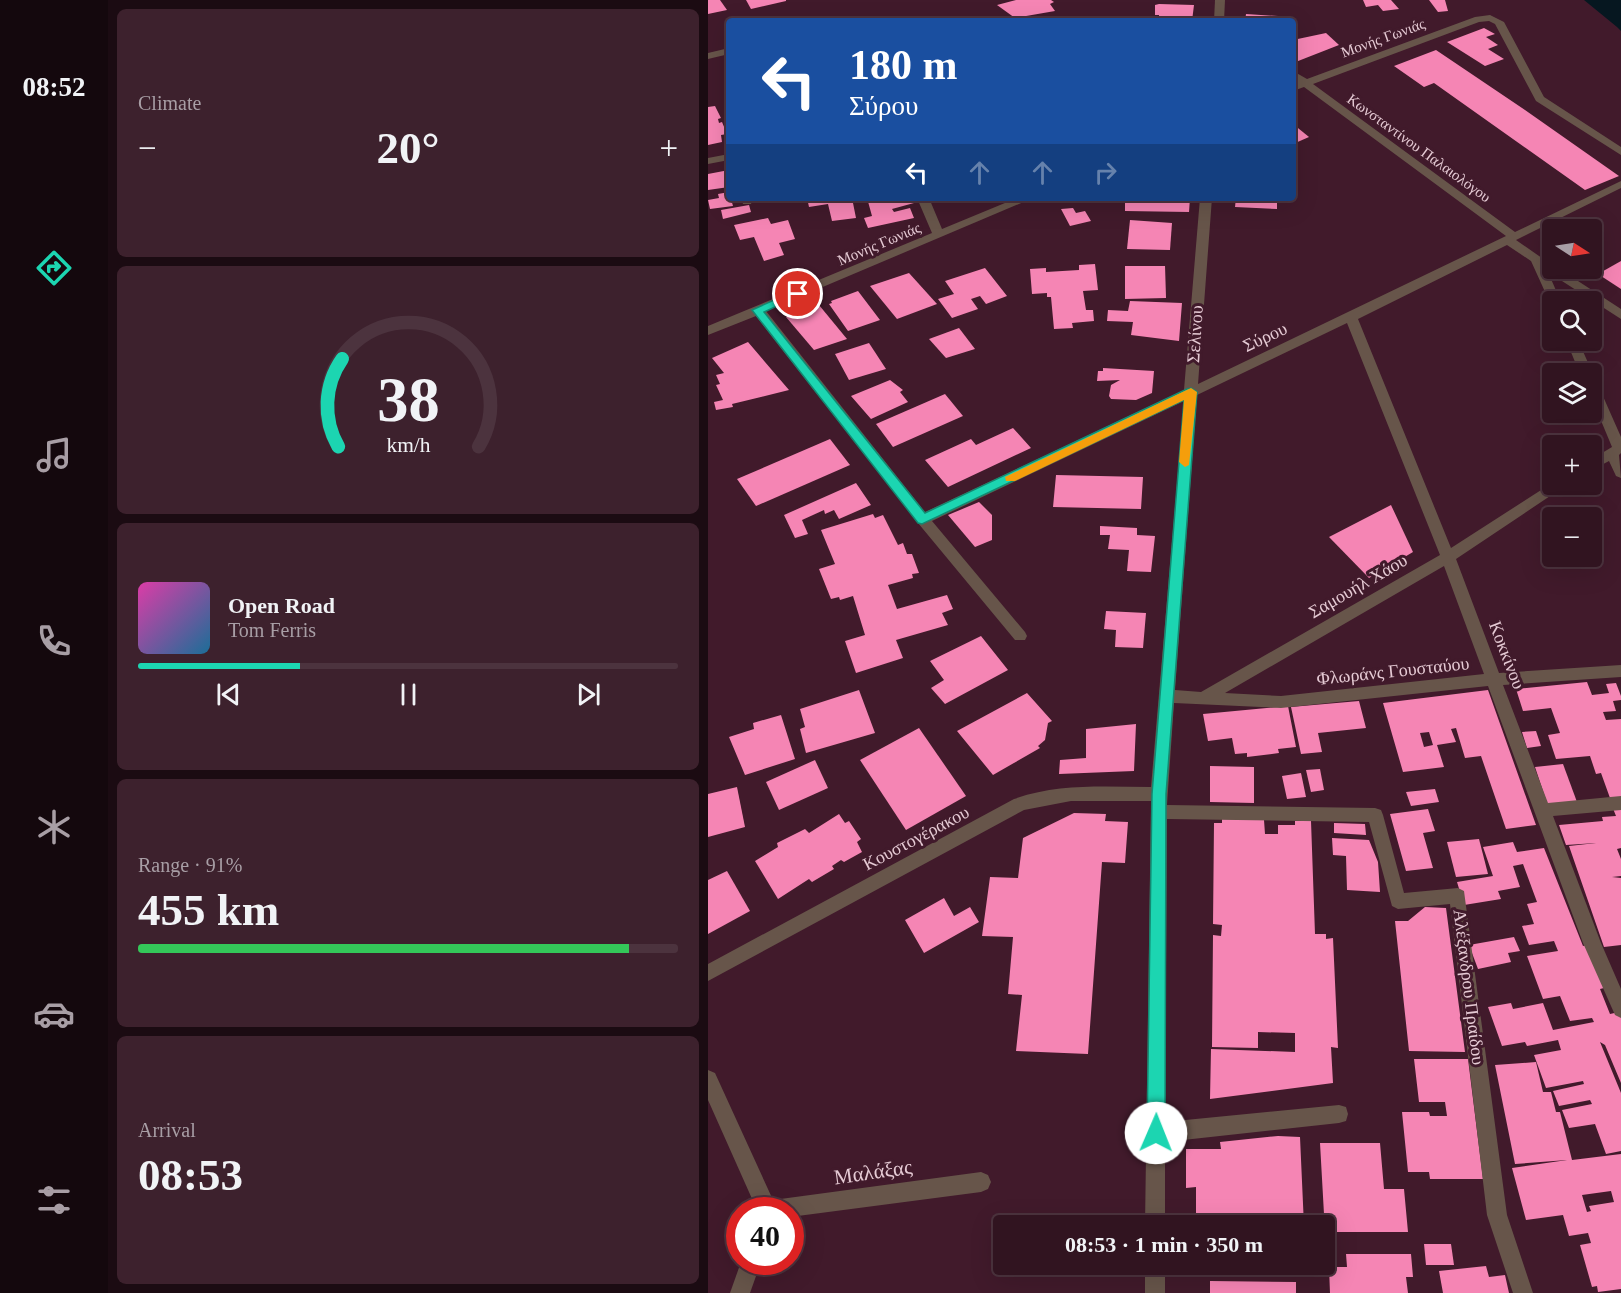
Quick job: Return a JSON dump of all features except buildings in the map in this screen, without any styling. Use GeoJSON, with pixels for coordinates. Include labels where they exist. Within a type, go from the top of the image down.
{"type":"FeatureCollection","features":[{"type":"Feature","properties":{"kind":"street"},"geometry":{"type":"LineString","coordinates":[[1219,18],[1220,0]]}},
{"type":"Feature","properties":{"kind":"street","name":"Μονής Γωνιάς"},"geometry":{"type":"LineString","coordinates":[[1296,87],[1484,18],[1499,22],[1540,99],[1621,152]]}},
{"type":"Feature","properties":{"kind":"street"},"geometry":{"type":"LineString","coordinates":[[708,56],[726,52]]}},
{"type":"Feature","properties":{"kind":"street","name":"Κωνσταντίνου Παλαιολόγου"},"geometry":{"type":"LineString","coordinates":[[1296,76],[1536,259],[1621,315]]}},
{"type":"Feature","properties":{"kind":"street"},"geometry":{"type":"LineString","coordinates":[[708,161],[726,158]]}},
{"type":"Feature","properties":{"kind":"street","name":"Σύρου"},"geometry":{"type":"LineString","coordinates":[[922,519],[1351,317],[1621,184]]}},
{"type":"Feature","properties":{"kind":"street"},"geometry":{"type":"LineString","coordinates":[[924,201],[939,235]]}},
{"type":"Feature","properties":{"kind":"street","name":"Μονής Γωνιάς"},"geometry":{"type":"LineString","coordinates":[[708,331],[1020,201]]}},
{"type":"Feature","properties":{"kind":"street","name":"Σελίνου"},"geometry":{"type":"LineString","coordinates":[[1155,1215],[1159,803],[1206,201]]}},
{"type":"Feature","properties":{"kind":"street"},"geometry":{"type":"LineString","coordinates":[[1536,259],[1550,291]]}},
{"type":"Feature","properties":{"kind":"street"},"geometry":{"type":"LineString","coordinates":[[758,310],[922,519],[1020,636]]}},
{"type":"Feature","properties":{"kind":"street","name":"Κοκκίνου"},"geometry":{"type":"LineString","coordinates":[[1351,317],[1448,557],[1592,943],[1621,1009]]}},
{"type":"Feature","properties":{"kind":"street"},"geometry":{"type":"LineString","coordinates":[[1602,411],[1617,449],[1621,473]]}},
{"type":"Feature","properties":{"kind":"street"},"geometry":{"type":"LineString","coordinates":[[1602,459],[1617,449]]}},
{"type":"Feature","properties":{"kind":"street","name":"Σαμουήλ Χάου"},"geometry":{"type":"LineString","coordinates":[[1205,697],[1448,557],[1544,495]]}},
{"type":"Feature","properties":{"kind":"street","name":"Φλωράνς Γουσταύου"},"geometry":{"type":"LineString","coordinates":[[1205,697],[1281,702],[1495,679],[1621,671]]}},
{"type":"Feature","properties":{"kind":"street"},"geometry":{"type":"LineString","coordinates":[[1167,696],[1205,697]]}},
{"type":"Feature","properties":{"kind":"street","name":"Κουστογέρακου"},"geometry":{"type":"LineString","coordinates":[[708,973],[1020,804],[1043,796],[1071,794],[1159,803]]}},
{"type":"Feature","properties":{"kind":"street","name":"Αλέξανδρου Πραίδου"},"geometry":{"type":"LineString","coordinates":[[1159,803],[1375,815],[1398,901],[1458,897],[1497,1215],[1523,1293]]}},
{"type":"Feature","properties":{"kind":"street"},"geometry":{"type":"LineString","coordinates":[[1543,810],[1621,803]]}},
{"type":"Feature","properties":{"kind":"street"},"geometry":{"type":"LineString","coordinates":[[708,1079],[761,1197]]}},
{"type":"Feature","properties":{"kind":"street"},"geometry":{"type":"LineString","coordinates":[[1156,1133],[1339,1114]]}},
{"type":"Feature","properties":{"kind":"street","name":"Μαλάξας"},"geometry":{"type":"LineString","coordinates":[[804,1206],[981,1182]]}},
{"type":"Feature","properties":{"kind":"street"},"geometry":{"type":"LineString","coordinates":[[740,1293],[746,1275]]}},
{"type":"Feature","properties":{"kind":"street"},"geometry":{"type":"LineString","coordinates":[[1155,1275],[1155,1293]]}},
{"type":"Feature","properties":{"kind":"water"},"geometry":{"type":"Polygon","coordinates":[[[1584,0],[1621,0],[1621,31],[1617,27],[1584,0]]]}},
{"type":"Feature","properties":{"kind":"slow traffic"},"geometry":{"type":"LineString","coordinates":[[1011,477],[1191,392],[1185,462]]}},
{"type":"Feature","properties":{"kind":"route"},"geometry":{"type":"LineString","coordinates":[[798,294],[758,310],[922,519],[1191,392],[1159,794],[1156,1133]]}}]}
